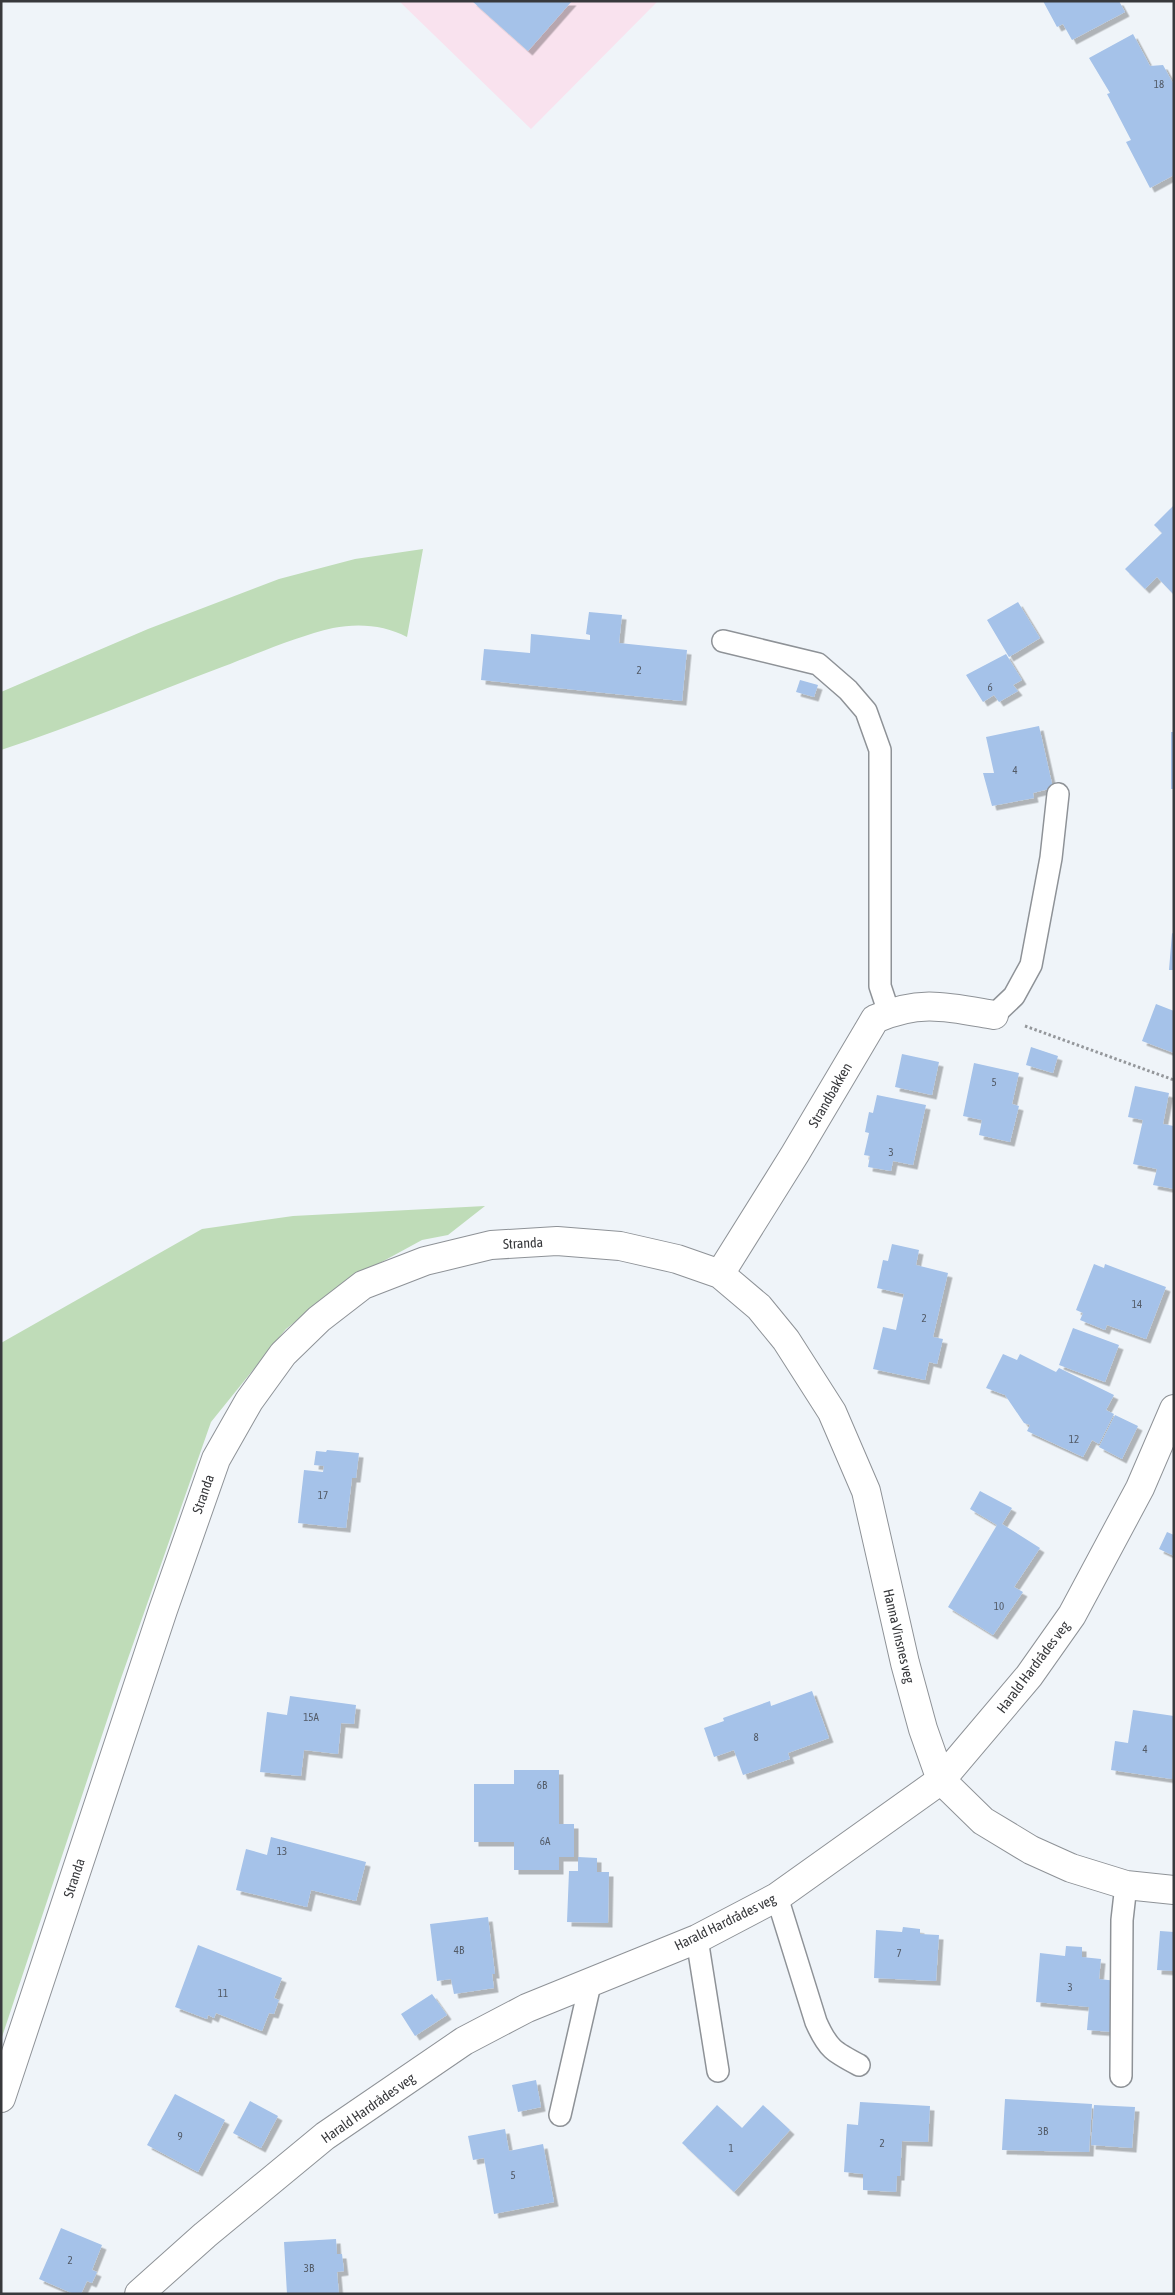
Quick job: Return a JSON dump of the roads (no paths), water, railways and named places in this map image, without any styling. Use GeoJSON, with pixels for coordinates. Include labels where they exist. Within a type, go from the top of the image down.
{"type":"FeatureCollection","features":[{"type":"Feature","properties":{"kind":"street","name":"Strandbakken"},"geometry":{"type":"LineString","coordinates":[[720,1274],[795,1154],[875,1019],[889,1013],[937,1005],[994,1015]]}},
{"type":"Feature","properties":{"kind":"street","name":"Stranda"},"geometry":{"type":"LineString","coordinates":[[1,2098],[163,1610],[216,1459],[249,1401],[283,1354],[319,1319],[363,1285],[425,1261],[491,1245],[557,1241],[620,1246],[677,1259],[720,1274]]}},
{"type":"Feature","properties":{"kind":"street","name":"Hanna Vinsnes veg"},"geometry":{"type":"LineString","coordinates":[[720,1274],[759,1307],[786,1340],[832,1412],[855,1461],[866,1492],[905,1663],[923,1729],[941,1780],[983,1821],[1031,1850],[1071,1868],[1126,1885],[1174,1890]]}},
{"type":"Feature","properties":{"kind":"street","name":"Harald Hardrådes veg"},"geometry":{"type":"LineString","coordinates":[[139,2294],[205,2235],[325,2136],[464,2042],[528,2008],[591,1980],[697,1938],[777,1897],[941,1780],[1029,1676],[1072,1615],[1140,1488],[1174,1409]]}},
{"type":"Feature","properties":{"kind":"lane"},"geometry":{"type":"LineString","coordinates":[[724,641],[818,664],[848,690],[866,711],[880,750],[880,986],[889,1013]]}},
{"type":"Feature","properties":{"kind":"lane"},"geometry":{"type":"LineString","coordinates":[[994,1015],[1014,996],[1031,965],[1051,858],[1058,794]]}},
{"type":"Feature","properties":{"kind":"lane"},"geometry":{"type":"LineString","coordinates":[[1121,2076],[1122,1920],[1126,1885]]}},
{"type":"Feature","properties":{"kind":"lane"},"geometry":{"type":"LineString","coordinates":[[777,1897],[822,2036],[833,2051],[859,2065]]}},
{"type":"Feature","properties":{"kind":"lane"},"geometry":{"type":"LineString","coordinates":[[697,1938],[718,2071]]}},
{"type":"Feature","properties":{"kind":"lane"},"geometry":{"type":"LineString","coordinates":[[560,2115],[591,1980]]}}]}
